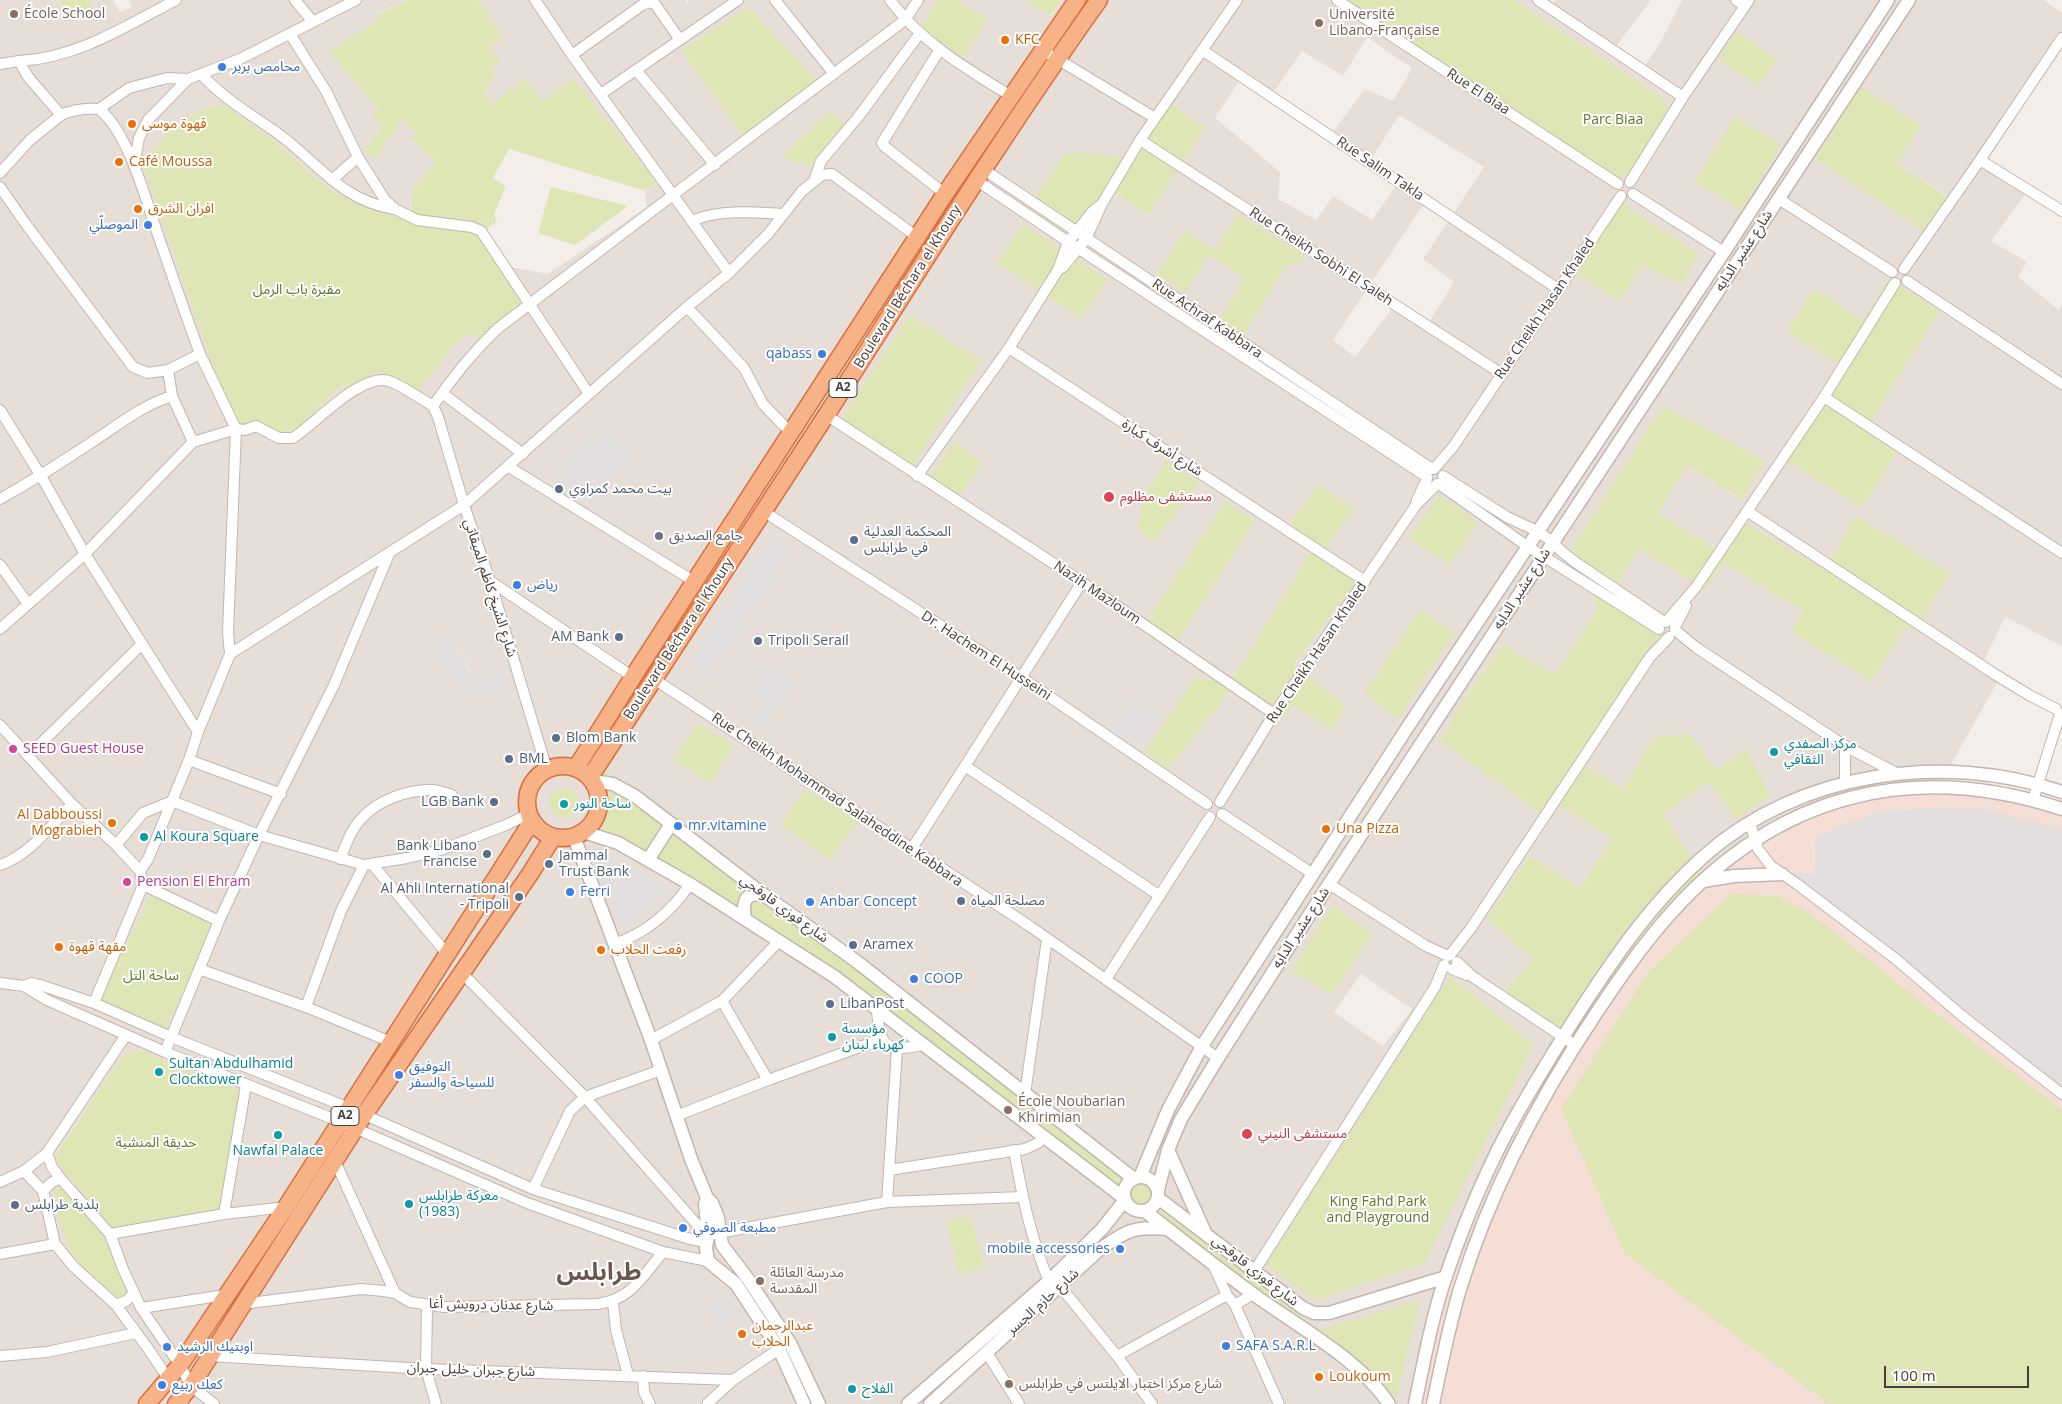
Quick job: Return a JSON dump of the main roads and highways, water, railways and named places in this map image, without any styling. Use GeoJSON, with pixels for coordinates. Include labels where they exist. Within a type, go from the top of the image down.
{"type":"FeatureCollection","features":[{"type":"Feature","properties":{"kind":"highway","name":"Boulevard Béchara el Khoury"},"geometry":{"type":"LineString","coordinates":[[586,776],[654,679],[980,174],[1050,55],[1077,0]]}},
{"type":"Feature","properties":{"kind":"highway","name":"Boulevard Béchara el Khoury"},"geometry":{"type":"LineString","coordinates":[[586,776],[634,677],[945,194],[1011,96],[1099,0]]}},
{"type":"Feature","properties":{"kind":"highway","name":"A2"},"geometry":{"type":"LineString","coordinates":[[183,1398],[335,1161],[352,1118],[391,1042],[448,955],[531,817],[527,804],[528,794],[538,776],[546,770],[561,766],[586,776]]}},
{"type":"Feature","properties":{"kind":"highway"},"geometry":{"type":"LineString","coordinates":[[531,817],[543,832],[553,837],[564,838],[579,834],[592,824],[598,814],[600,803],[598,792],[586,776]]}},
{"type":"Feature","properties":{"kind":"highway","name":"A2"},"geometry":{"type":"LineString","coordinates":[[147,1404],[180,1365],[225,1295],[286,1207],[461,972],[530,874],[553,837]]}},
{"type":"Feature","properties":{"kind":"place","name":"École School"},"geometry":{"type":"Point","coordinates":[14,14]}},
{"type":"Feature","properties":{"kind":"place","name":"Université Libano-Française"},"geometry":{"type":"Point","coordinates":[1319,23]}},
{"type":"Feature","properties":{"kind":"place","name":"KFC"},"geometry":{"type":"Point","coordinates":[1005,40]}},
{"type":"Feature","properties":{"kind":"place","name":"محامص بربر"},"geometry":{"type":"Point","coordinates":[222,67]}},
{"type":"Feature","properties":{"kind":"place","name":"قهوة موسى"},"geometry":{"type":"Point","coordinates":[132,124]}},
{"type":"Feature","properties":{"kind":"place","name":"Café Moussa"},"geometry":{"type":"Point","coordinates":[119,162]}},
{"type":"Feature","properties":{"kind":"place","name":"افران الشرق"},"geometry":{"type":"Point","coordinates":[138,209]}},
{"type":"Feature","properties":{"kind":"place","name":"الموصلّي"},"geometry":{"type":"Point","coordinates":[148,225]}},
{"type":"Feature","properties":{"kind":"place","name":"qabass"},"geometry":{"type":"Point","coordinates":[822,354]}},
{"type":"Feature","properties":{"kind":"place","name":"بيت محمد كمراوي"},"geometry":{"type":"Point","coordinates":[559,489]}},
{"type":"Feature","properties":{"kind":"place","name":"مستشفى مظلوم"},"geometry":{"type":"Point","coordinates":[1109,497]}},
{"type":"Feature","properties":{"kind":"place","name":"جامع الصديق"},"geometry":{"type":"Point","coordinates":[659,536]}},
{"type":"Feature","properties":{"kind":"place","name":"المحكمة العدلية في طرابلس"},"geometry":{"type":"Point","coordinates":[854,540]}},
{"type":"Feature","properties":{"kind":"place","name":"رياض"},"geometry":{"type":"Point","coordinates":[517,585]}},
{"type":"Feature","properties":{"kind":"place","name":"AM Bank"},"geometry":{"type":"Point","coordinates":[619,637]}},
{"type":"Feature","properties":{"kind":"place","name":"Tripoli Serail"},"geometry":{"type":"Point","coordinates":[758,641]}},
{"type":"Feature","properties":{"kind":"place","name":"Blom Bank"},"geometry":{"type":"Point","coordinates":[556,738]}},
{"type":"Feature","properties":{"kind":"place","name":"SEED Guest House"},"geometry":{"type":"Point","coordinates":[13,749]}},
{"type":"Feature","properties":{"kind":"place","name":"مركز الصفدي الثقافي"},"geometry":{"type":"Point","coordinates":[1774,752]}},
{"type":"Feature","properties":{"kind":"place","name":"BML"},"geometry":{"type":"Point","coordinates":[509,759]}},
{"type":"Feature","properties":{"kind":"place","name":"LGB Bank"},"geometry":{"type":"Point","coordinates":[494,802]}},
{"type":"Feature","properties":{"kind":"place","name":"ساحة النور"},"geometry":{"type":"Point","coordinates":[564,804]}},
{"type":"Feature","properties":{"kind":"place","name":"Al Dabboussi Mograbieh"},"geometry":{"type":"Point","coordinates":[112,823]}},
{"type":"Feature","properties":{"kind":"place","name":"mr.vitamine"},"geometry":{"type":"Point","coordinates":[678,826]}},
{"type":"Feature","properties":{"kind":"place","name":"Una Pizza"},"geometry":{"type":"Point","coordinates":[1326,829]}},
{"type":"Feature","properties":{"kind":"place","name":"Al Koura Square"},"geometry":{"type":"Point","coordinates":[144,837]}},
{"type":"Feature","properties":{"kind":"place","name":"Bank Libano Francise"},"geometry":{"type":"Point","coordinates":[487,854]}},
{"type":"Feature","properties":{"kind":"place","name":"Jammal Trust Bank"},"geometry":{"type":"Point","coordinates":[549,864]}},
{"type":"Feature","properties":{"kind":"place","name":"Pension El Ehram"},"geometry":{"type":"Point","coordinates":[127,882]}},
{"type":"Feature","properties":{"kind":"place","name":"Ferri"},"geometry":{"type":"Point","coordinates":[570,892]}},
{"type":"Feature","properties":{"kind":"place","name":"Al Ahli International - Tripoli"},"geometry":{"type":"Point","coordinates":[519,897]}},
{"type":"Feature","properties":{"kind":"place","name":"مصلحة المياه"},"geometry":{"type":"Point","coordinates":[961,901]}},
{"type":"Feature","properties":{"kind":"place","name":"Anbar Concept"},"geometry":{"type":"Point","coordinates":[810,902]}},
{"type":"Feature","properties":{"kind":"place","name":"Aramex"},"geometry":{"type":"Point","coordinates":[853,945]}},
{"type":"Feature","properties":{"kind":"place","name":"مقهة قهوة"},"geometry":{"type":"Point","coordinates":[59,947]}},
{"type":"Feature","properties":{"kind":"place","name":"رفعت الحلاب"},"geometry":{"type":"Point","coordinates":[601,950]}},
{"type":"Feature","properties":{"kind":"place","name":"COOP"},"geometry":{"type":"Point","coordinates":[914,979]}},
{"type":"Feature","properties":{"kind":"place","name":"LibanPost"},"geometry":{"type":"Point","coordinates":[830,1004]}},
{"type":"Feature","properties":{"kind":"place","name":"مؤسسة كهرباء لبنان"},"geometry":{"type":"Point","coordinates":[832,1037]}},
{"type":"Feature","properties":{"kind":"place","name":"Sultan Abdulhamid Clocktower"},"geometry":{"type":"Point","coordinates":[159,1072]}},
{"type":"Feature","properties":{"kind":"place","name":"التوفيق للسياحة والسفر"},"geometry":{"type":"Point","coordinates":[399,1075]}},
{"type":"Feature","properties":{"kind":"place","name":"École Noubarian Khirimian"},"geometry":{"type":"Point","coordinates":[1008,1110]}},
{"type":"Feature","properties":{"kind":"place","name":"مستشفى النيني"},"geometry":{"type":"Point","coordinates":[1247,1134]}},
{"type":"Feature","properties":{"kind":"place","name":"Nawfal Palace"},"geometry":{"type":"Point","coordinates":[278,1135]}},
{"type":"Feature","properties":{"kind":"place","name":"معركة طرابلس (1983)"},"geometry":{"type":"Point","coordinates":[409,1204]}},
{"type":"Feature","properties":{"kind":"place","name":"بلدية طرابلس"},"geometry":{"type":"Point","coordinates":[15,1205]}},
{"type":"Feature","properties":{"kind":"place","name":"مطبعة الصوفي"},"geometry":{"type":"Point","coordinates":[683,1228]}},
{"type":"Feature","properties":{"kind":"place","name":"mobile accessories"},"geometry":{"type":"Point","coordinates":[1120,1249]}},
{"type":"Feature","properties":{"kind":"place","name":"مدرسة العائلة المقدسة"},"geometry":{"type":"Point","coordinates":[760,1281]}},
{"type":"Feature","properties":{"kind":"place","name":"عبدالرحمان الحلاب"},"geometry":{"type":"Point","coordinates":[742,1334]}},
{"type":"Feature","properties":{"kind":"place","name":"SAFA S.A.R.L"},"geometry":{"type":"Point","coordinates":[1226,1346]}},
{"type":"Feature","properties":{"kind":"place","name":"اوبتيك الرشيد"},"geometry":{"type":"Point","coordinates":[167,1347]}},
{"type":"Feature","properties":{"kind":"place","name":"Loukoum"},"geometry":{"type":"Point","coordinates":[1319,1377]}},
{"type":"Feature","properties":{"kind":"place","name":"شارع مركز اختبار الايلتس في طرابلس"},"geometry":{"type":"Point","coordinates":[1009,1384]}},
{"type":"Feature","properties":{"kind":"place","name":"كعك ربيع"},"geometry":{"type":"Point","coordinates":[162,1385]}},
{"type":"Feature","properties":{"kind":"place","name":"الفلاح"},"geometry":{"type":"Point","coordinates":[852,1389]}},
{"type":"Feature","properties":{"kind":"district","name":"طرابلس"},"geometry":{"type":"Point","coordinates":[599,1273]}},
{"type":"Feature","properties":{"kind":"park label","name":"Parc Biaa"},"geometry":{"type":"Point","coordinates":[1613,120]}},
{"type":"Feature","properties":{"kind":"park label","name":"مقبرة باب الرمل"},"geometry":{"type":"Point","coordinates":[297,290]}},
{"type":"Feature","properties":{"kind":"park label","name":"ساحة التل"},"geometry":{"type":"Point","coordinates":[151,976]}},
{"type":"Feature","properties":{"kind":"park label","name":"حديقة المنشية"},"geometry":{"type":"Point","coordinates":[156,1143]}},
{"type":"Feature","properties":{"kind":"park label","name":"King Fahd Park and Playground"},"geometry":{"type":"Point","coordinates":[1378,1210]}}]}
